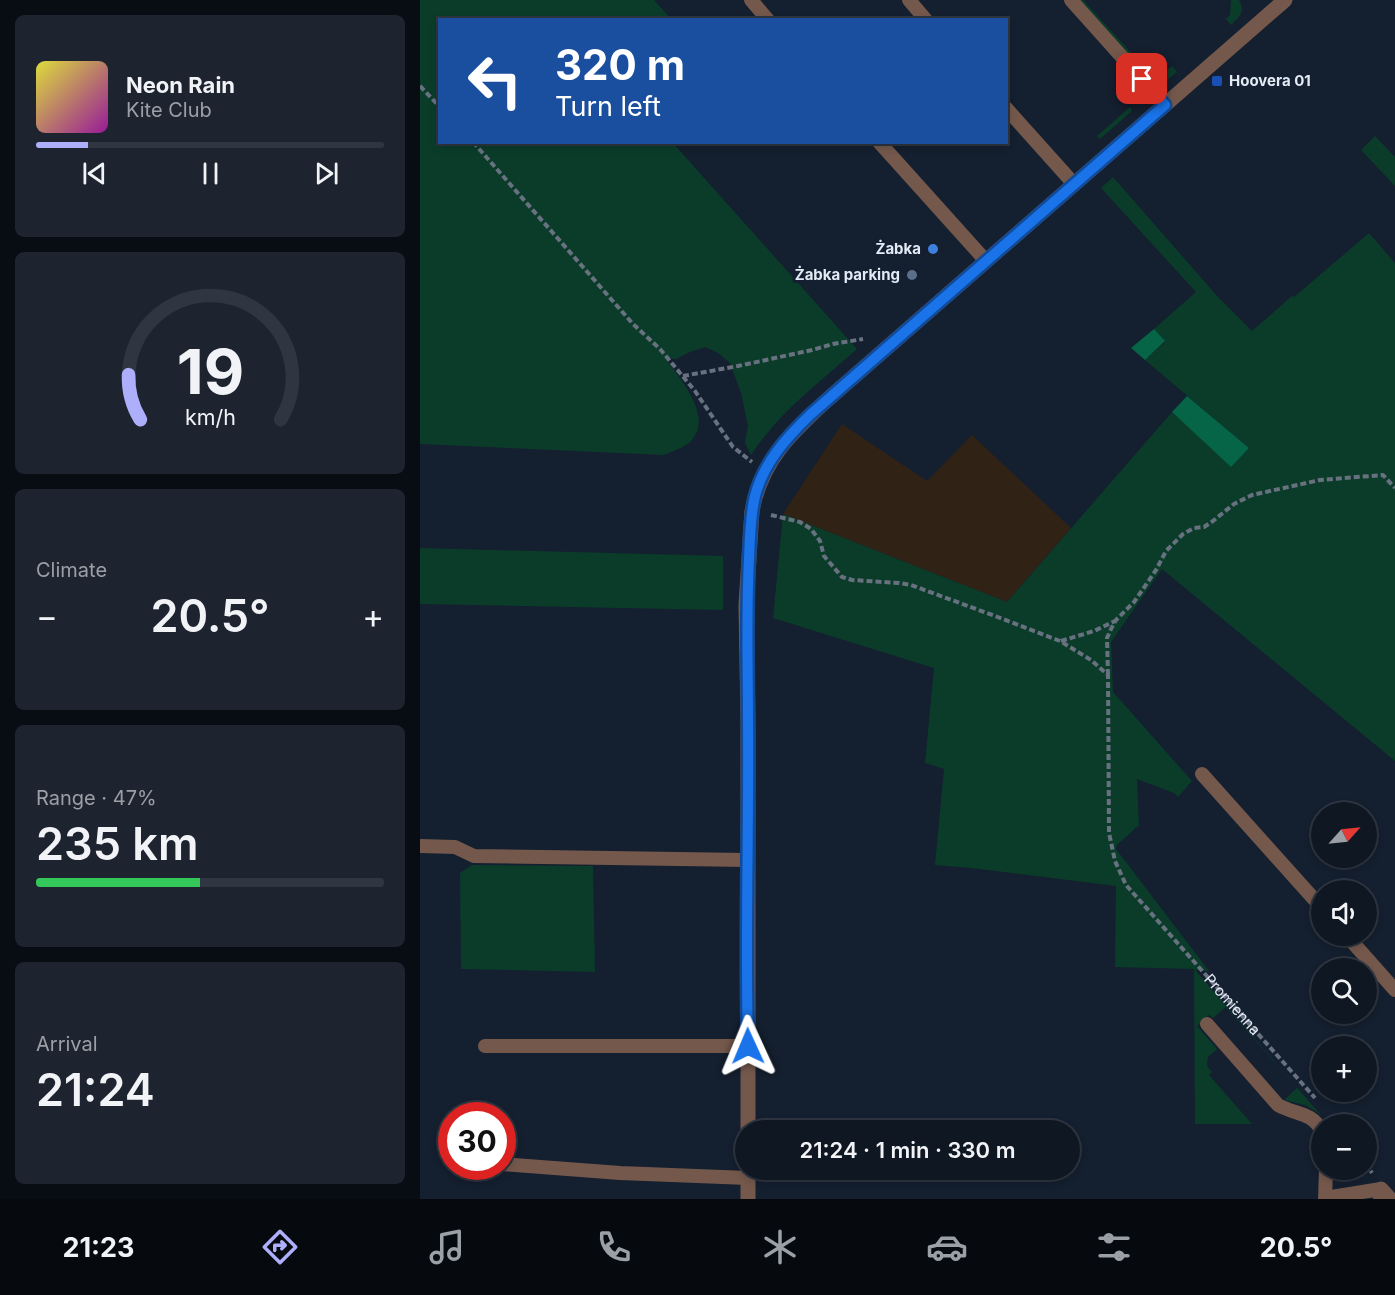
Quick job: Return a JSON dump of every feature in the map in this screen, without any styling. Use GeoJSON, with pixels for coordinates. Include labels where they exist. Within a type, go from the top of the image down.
{"type":"FeatureCollection","features":[{"type":"Feature","properties":{"kind":"street"},"geometry":{"type":"LineString","coordinates":[[748,1120],[746,606],[752,511],[765,471],[780,446],[811,414],[1165,105],[1268,5],[1285,0]]}},
{"type":"Feature","properties":{"kind":"street"},"geometry":{"type":"LineString","coordinates":[[748,1180],[748,1199]]}},
{"type":"Feature","properties":{"kind":"lane"},"geometry":{"type":"LineString","coordinates":[[751,0],[766,18]]}},
{"type":"Feature","properties":{"kind":"lane"},"geometry":{"type":"LineString","coordinates":[[909,0],[924,18]]}},
{"type":"Feature","properties":{"kind":"lane"},"geometry":{"type":"LineString","coordinates":[[1071,0],[1165,105]]}},
{"type":"Feature","properties":{"kind":"lane"},"geometry":{"type":"LineString","coordinates":[[1008,110],[1074,184]]}},
{"type":"Feature","properties":{"kind":"lane"},"geometry":{"type":"LineString","coordinates":[[881,144],[986,261]]}},
{"type":"Feature","properties":{"kind":"lane"},"geometry":{"type":"LineString","coordinates":[[1202,774],[1311,896]]}},
{"type":"Feature","properties":{"kind":"lane"},"geometry":{"type":"LineString","coordinates":[[420,846],[455,847],[474,856],[747,860]]}},
{"type":"Feature","properties":{"kind":"lane"},"geometry":{"type":"LineString","coordinates":[[1356,946],[1395,990]]}},
{"type":"Feature","properties":{"kind":"lane"},"geometry":{"type":"LineString","coordinates":[[1207,1024],[1278,1105],[1311,1118]]}},
{"type":"Feature","properties":{"kind":"lane"},"geometry":{"type":"LineString","coordinates":[[485,1046],[748,1046]]}},
{"type":"Feature","properties":{"kind":"lane"},"geometry":{"type":"LineString","coordinates":[[516,1165],[620,1173],[735,1174]]}},
{"type":"Feature","properties":{"kind":"lane"},"geometry":{"type":"LineString","coordinates":[[1326,1180],[1325,1198],[1384,1196]]}},
{"type":"Feature","properties":{"kind":"path"},"geometry":{"type":"LineString","coordinates":[[420,86],[438,105]]}},
{"type":"Feature","properties":{"kind":"path"},"geometry":{"type":"LineString","coordinates":[[475,144],[633,324],[660,349],[695,391],[733,447],[765,471]]}},
{"type":"Feature","properties":{"kind":"path"},"geometry":{"type":"LineString","coordinates":[[683,376],[863,339]]}},
{"type":"Feature","properties":{"kind":"path"},"geometry":{"type":"LineString","coordinates":[[1060,641],[1094,632],[1116,620],[1134,602],[1166,551],[1184,534],[1194,528],[1204,527],[1234,504],[1252,495],[1320,480],[1383,475],[1395,488]]}},
{"type":"Feature","properties":{"kind":"path"},"geometry":{"type":"LineString","coordinates":[[752,511],[800,522],[811,529],[820,541],[824,556],[842,577],[852,580],[911,585],[1060,641],[1090,660],[1108,675]]}},
{"type":"Feature","properties":{"kind":"path","name":"Promienna"},"geometry":{"type":"LineString","coordinates":[[1116,620],[1107,638],[1109,833],[1115,861],[1126,885],[1311,1093]]}},
{"type":"Feature","properties":{"kind":"shaded area"},"geometry":{"type":"Polygon","coordinates":[[[842,424],[927,481],[972,435],[1071,528],[1007,602],[783,514],[842,424]]]}},
{"type":"Feature","properties":{"kind":"green space"},"geometry":{"type":"Polygon","coordinates":[[[420,0],[654,0],[670,18],[438,18],[438,144],[674,144],[857,349],[774,425],[751,455],[745,443],[748,426],[741,393],[730,363],[718,353],[705,347],[676,359],[665,358],[692,398],[699,421],[697,432],[690,442],[664,455],[420,444],[420,0]]]}},
{"type":"Feature","properties":{"kind":"green space"},"geometry":{"type":"Polygon","coordinates":[[[1080,0],[1083,0],[1156,80],[1172,66],[1177,72],[1158,88],[1080,0]]]}},
{"type":"Feature","properties":{"kind":"green space"},"geometry":{"type":"Polygon","coordinates":[[[1231,0],[1239,0],[1242,8],[1241,14],[1231,25],[1226,19],[1230,15],[1231,0]]]}},
{"type":"Feature","properties":{"kind":"green space"},"geometry":{"type":"Polygon","coordinates":[[[1130,107],[1132,111],[1100,139],[1097,136],[1130,107]]]}},
{"type":"Feature","properties":{"kind":"green space"},"geometry":{"type":"Polygon","coordinates":[[[1375,136],[1395,157],[1395,186],[1361,150],[1375,136]]]}},
{"type":"Feature","properties":{"kind":"green space"},"geometry":{"type":"Polygon","coordinates":[[[1113,177],[1218,297],[1252,331],[1369,233],[1395,263],[1395,761],[1162,569],[1111,642],[1113,692],[1192,781],[1178,797],[1174,793],[1137,779],[1139,825],[1117,845],[1116,849],[1209,971],[1195,970],[1320,1114],[1305,1105],[1284,1100],[1297,1088],[1226,1007],[1213,1018],[1209,1015],[1197,1026],[1217,1049],[1208,1057],[1207,1066],[1212,1072],[1209,1075],[1252,1124],[1195,1124],[1194,969],[1115,967],[1116,886],[935,865],[944,769],[925,763],[934,668],[773,618],[783,514],[1007,602],[1172,412],[1231,466],[1249,448],[1145,360],[1165,342],[1154,329],[1196,292],[1101,188],[1113,177]]]}},
{"type":"Feature","properties":{"kind":"green space"},"geometry":{"type":"Polygon","coordinates":[[[1154,329],[1165,341],[1145,360],[1131,348],[1154,329]]]}},
{"type":"Feature","properties":{"kind":"green space"},"geometry":{"type":"Polygon","coordinates":[[[1187,396],[1249,448],[1231,467],[1172,412],[1187,396]]]}},
{"type":"Feature","properties":{"kind":"green space"},"geometry":{"type":"Polygon","coordinates":[[[420,548],[723,556],[723,610],[420,604],[420,548]]]}},
{"type":"Feature","properties":{"kind":"green space"},"geometry":{"type":"Polygon","coordinates":[[[472,865],[593,866],[595,972],[461,969],[460,873],[472,865]]]}},
{"type":"Feature","properties":{"kind":"place","name":"Hoovera 01"},"geometry":{"type":"Point","coordinates":[1217,81]}},
{"type":"Feature","properties":{"kind":"place","name":"Żabka"},"geometry":{"type":"Point","coordinates":[933,249]}},
{"type":"Feature","properties":{"kind":"place","name":"Żabka parking"},"geometry":{"type":"Point","coordinates":[912,275]}},
{"type":"Feature","properties":{"kind":"route"},"geometry":{"type":"LineString","coordinates":[[748,1046],[746,606],[752,511],[760,482],[780,446],[811,414],[1165,105],[1142,79]]}}]}
